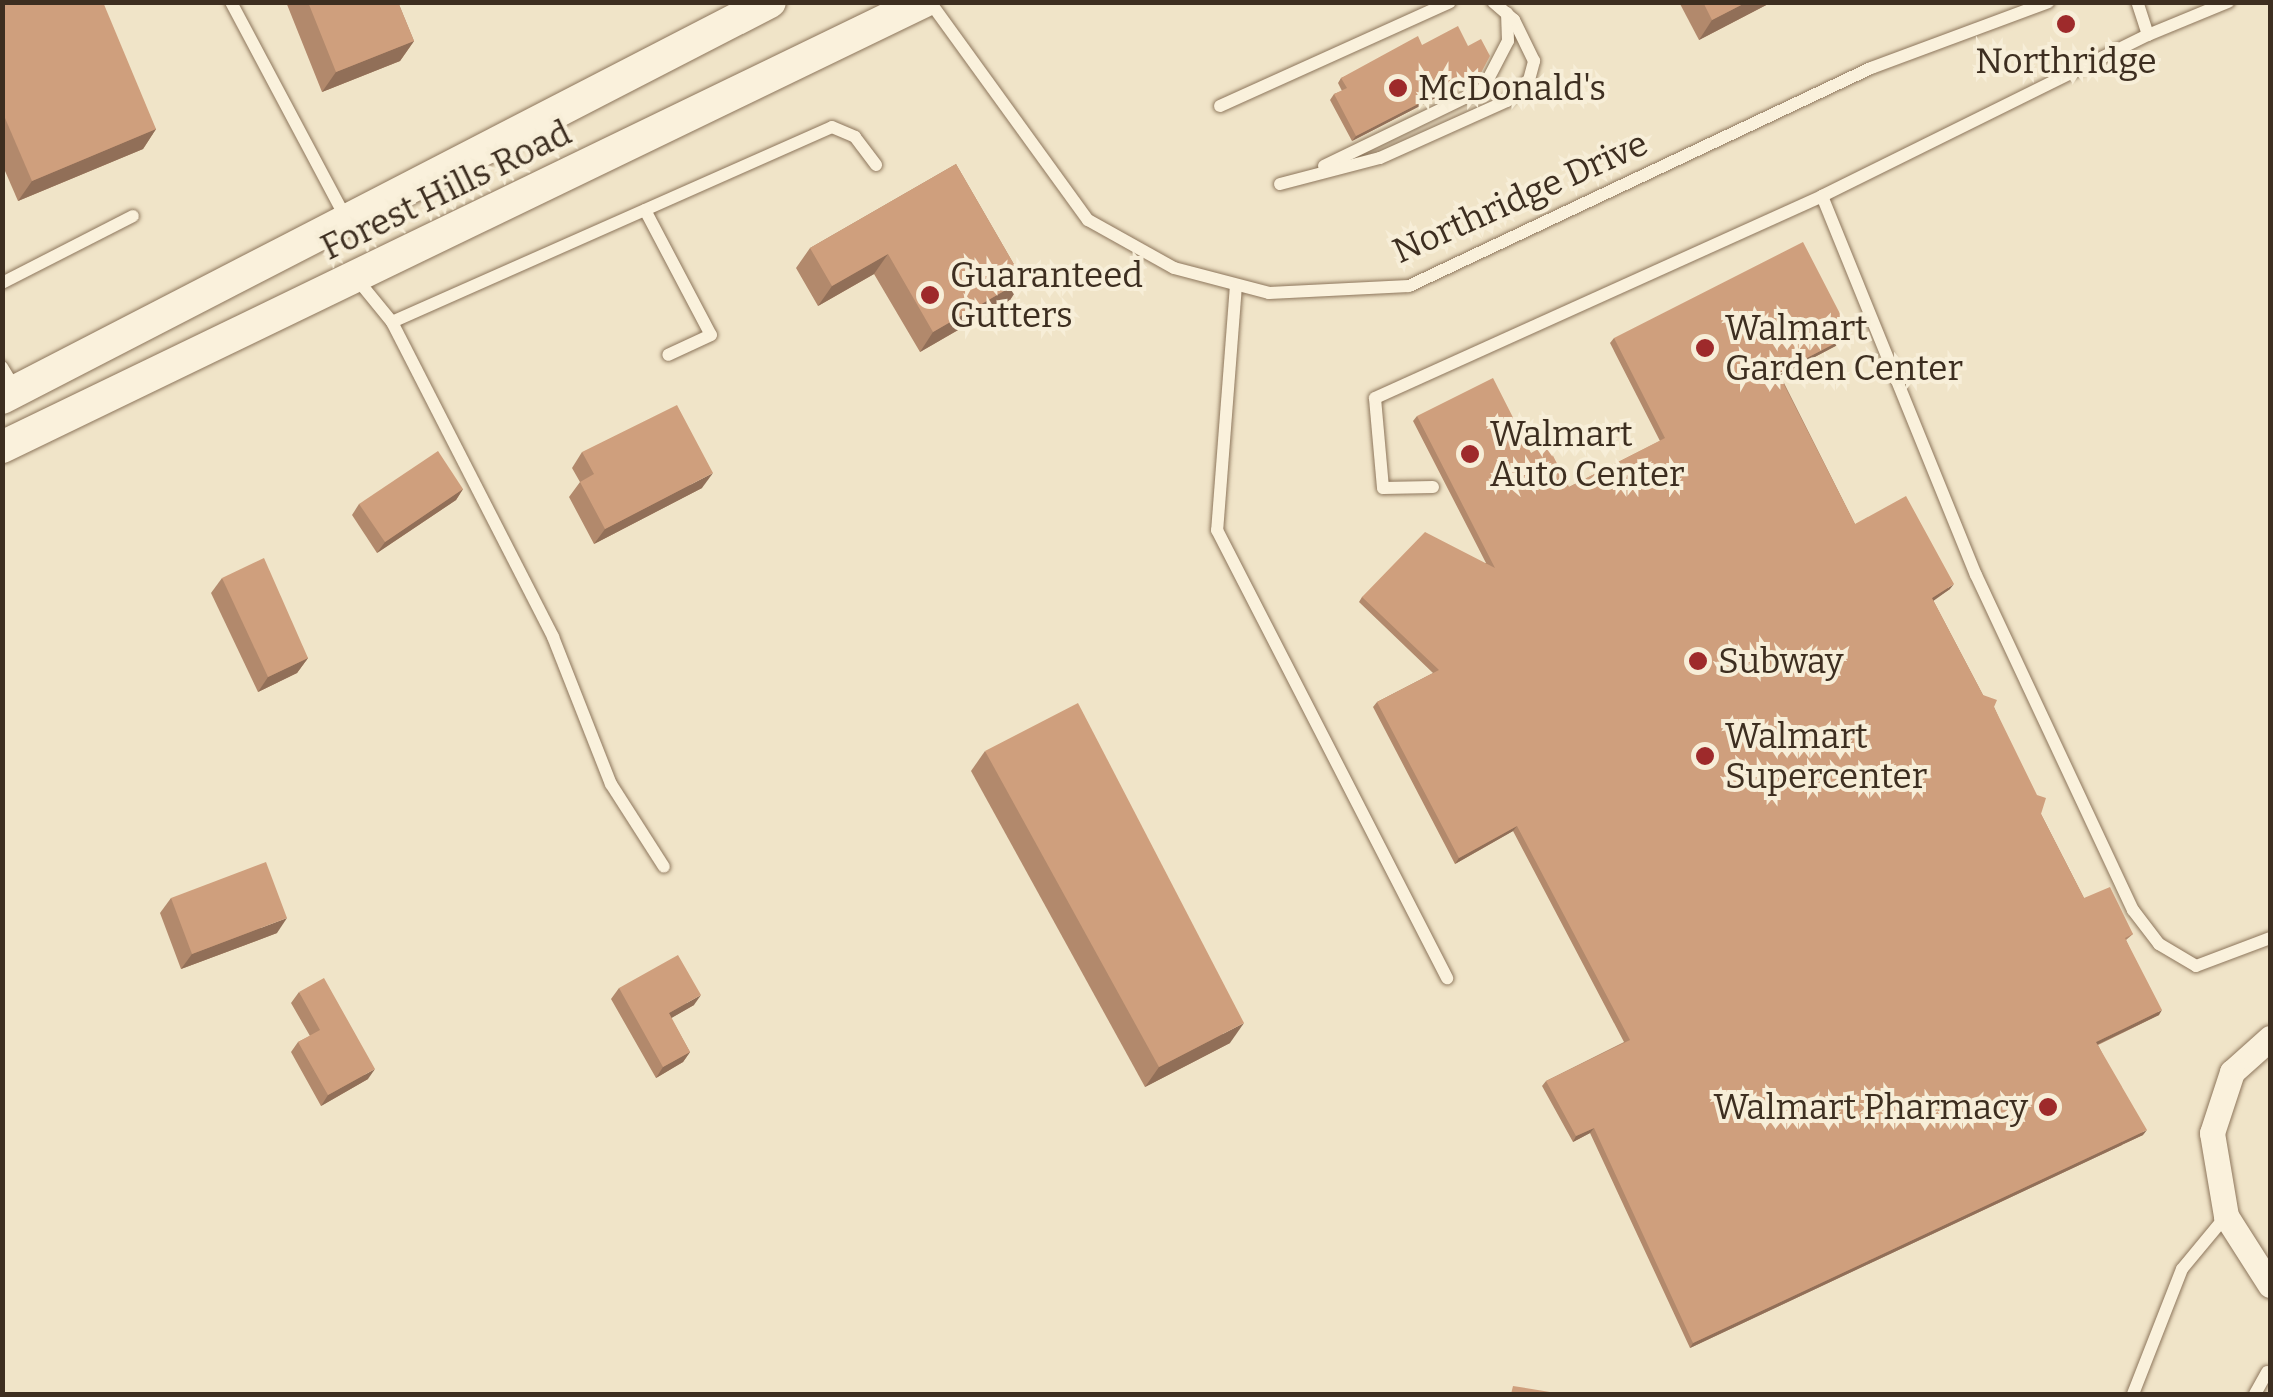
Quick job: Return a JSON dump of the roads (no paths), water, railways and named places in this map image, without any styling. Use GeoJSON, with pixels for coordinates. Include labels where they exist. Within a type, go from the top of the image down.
{"type":"FeatureCollection","features":[{"type":"Feature","properties":{"kind":"street","name":"Forest Hills Road"},"geometry":{"type":"LineString","coordinates":[[7,386],[347,220],[770,2]]}},
{"type":"Feature","properties":{"kind":"street","name":"Forest Hills Road"},"geometry":{"type":"LineString","coordinates":[[2,447],[927,2]]}},
{"type":"Feature","properties":{"kind":"street"},"geometry":{"type":"LineString","coordinates":[[2270,1038],[2232,1072],[2212,1133],[2226,1216],[2261,1254],[2270,1284]]}},
{"type":"Feature","properties":{"kind":"lane"},"geometry":{"type":"LineString","coordinates":[[231,2],[347,220]]}},
{"type":"Feature","properties":{"kind":"lane","name":"Northridge Drive"},"geometry":{"type":"LineString","coordinates":[[927,2],[1088,220],[1174,268],[1269,293],[1409,286],[1871,68],[2048,2]]}},
{"type":"Feature","properties":{"kind":"lane"},"geometry":{"type":"LineString","coordinates":[[1220,106],[1450,2]]}},
{"type":"Feature","properties":{"kind":"lane"},"geometry":{"type":"LineString","coordinates":[[1493,2],[1507,13],[1534,61],[1529,80],[1507,101],[1380,158],[1280,184],[1483,89],[1508,41],[1507,13]]}},
{"type":"Feature","properties":{"kind":"lane"},"geometry":{"type":"LineString","coordinates":[[2137,2],[2148,35]]}},
{"type":"Feature","properties":{"kind":"lane"},"geometry":{"type":"LineString","coordinates":[[1432,487],[1383,488],[1375,398],[1822,196],[2148,35],[2228,2]]}},
{"type":"Feature","properties":{"kind":"lane"},"geometry":{"type":"LineString","coordinates":[[392,322],[832,127],[855,137],[876,165]]}},
{"type":"Feature","properties":{"kind":"lane"},"geometry":{"type":"LineString","coordinates":[[1822,196],[1983,592],[2133,910],[2159,944],[2196,966],[2270,938]]}},
{"type":"Feature","properties":{"kind":"lane"},"geometry":{"type":"LineString","coordinates":[[645,210],[711,335],[668,354]]}},
{"type":"Feature","properties":{"kind":"lane"},"geometry":{"type":"LineString","coordinates":[[2,283],[132,216]]}},
{"type":"Feature","properties":{"kind":"lane"},"geometry":{"type":"LineString","coordinates":[[356,278],[392,322],[553,637],[611,784],[664,866]]}},
{"type":"Feature","properties":{"kind":"lane"},"geometry":{"type":"LineString","coordinates":[[1236,285],[1217,530],[1447,978]]}},
{"type":"Feature","properties":{"kind":"lane"},"geometry":{"type":"LineString","coordinates":[[2133,1394],[2182,1268],[2226,1216]]}},
{"type":"Feature","properties":{"kind":"lane"},"geometry":{"type":"LineString","coordinates":[[2255,1394],[2269,1371]]}},
{"type":"Feature","properties":{"kind":"place","name":"Northridge"},"geometry":{"type":"Point","coordinates":[2066,24]}},
{"type":"Feature","properties":{"kind":"place","name":"McDonald's"},"geometry":{"type":"Point","coordinates":[1398,88]}},
{"type":"Feature","properties":{"kind":"place","name":"Guaranteed Gutters"},"geometry":{"type":"Point","coordinates":[930,295]}},
{"type":"Feature","properties":{"kind":"place","name":"Walmart Garden Center"},"geometry":{"type":"Point","coordinates":[1705,348]}},
{"type":"Feature","properties":{"kind":"place","name":"Walmart Auto Center"},"geometry":{"type":"Point","coordinates":[1470,454]}},
{"type":"Feature","properties":{"kind":"place","name":"Subway"},"geometry":{"type":"Point","coordinates":[1698,661]}},
{"type":"Feature","properties":{"kind":"place","name":"Walmart Supercenter"},"geometry":{"type":"Point","coordinates":[1705,756]}},
{"type":"Feature","properties":{"kind":"place","name":"Walmart Pharmacy"},"geometry":{"type":"Point","coordinates":[2048,1107]}}]}
